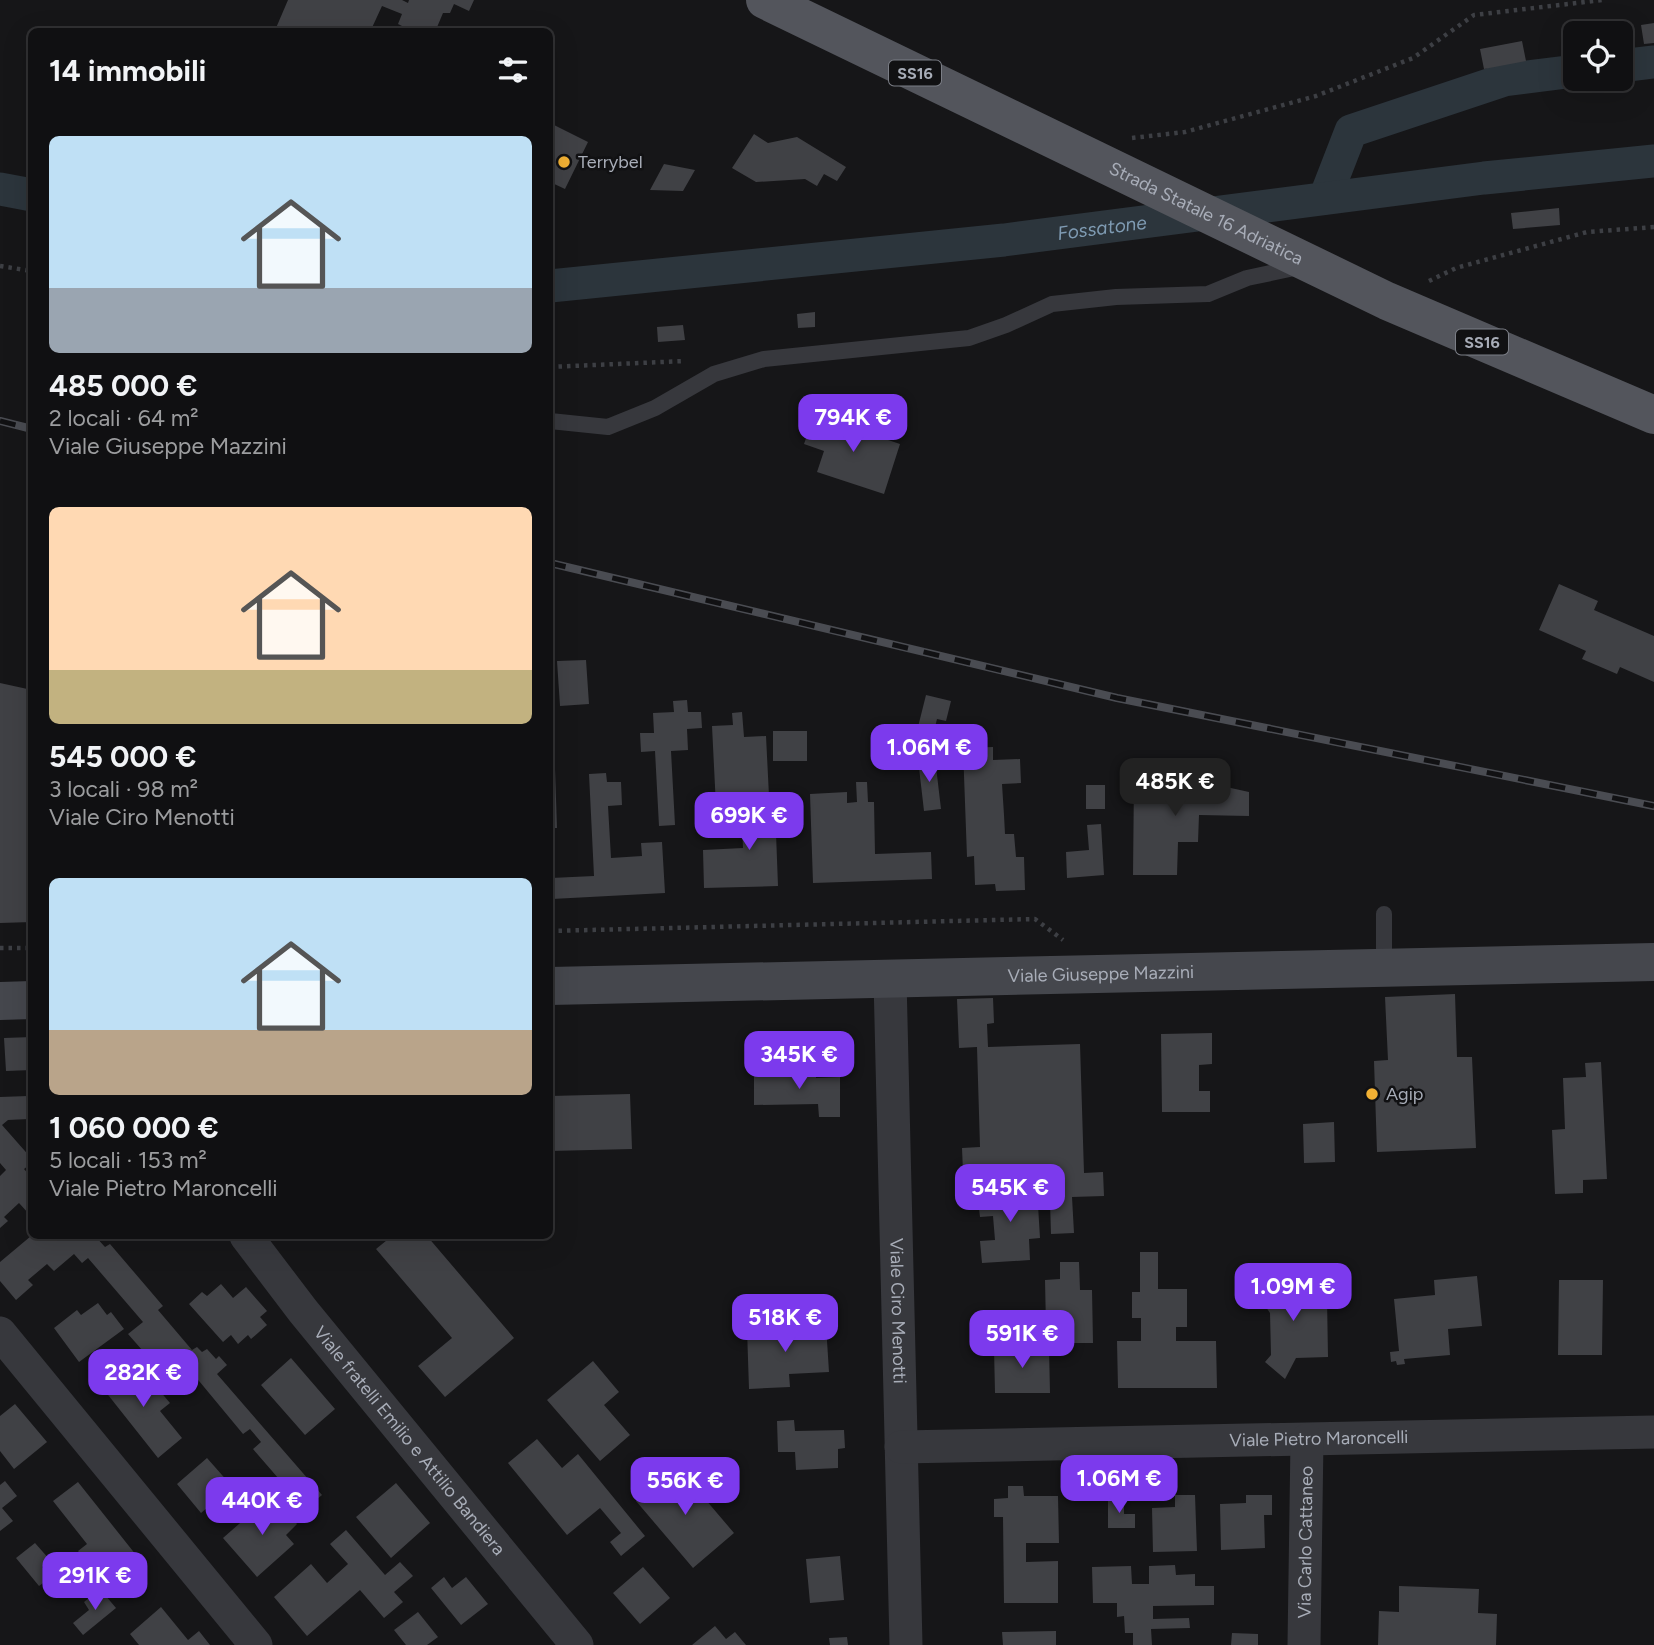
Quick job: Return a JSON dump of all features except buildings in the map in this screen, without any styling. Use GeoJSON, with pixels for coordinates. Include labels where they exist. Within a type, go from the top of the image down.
{"type":"FeatureCollection","features":[{"type":"Feature","properties":{"kind":"main road","name":"Strada Statale 16 Adriatica"},"geometry":{"type":"LineString","coordinates":[[765,0],[1387,301],[1654,415]]}},
{"type":"Feature","properties":{"kind":"street","name":"Viale Giuseppe Mazzini"},"geometry":{"type":"LineString","coordinates":[[553,986],[1654,962]]}},
{"type":"Feature","properties":{"kind":"street","name":"Viale Ciro Menotti"},"geometry":{"type":"LineString","coordinates":[[890,979],[906,1645]]}},
{"type":"Feature","properties":{"kind":"street"},"geometry":{"type":"LineString","coordinates":[[0,1001],[28,1000]]}},
{"type":"Feature","properties":{"kind":"street","name":"Viale fratelli Emilio e Attilio Bandiera"},"geometry":{"type":"LineString","coordinates":[[248,1239],[303,1311],[577,1645]]}},
{"type":"Feature","properties":{"kind":"street"},"geometry":{"type":"LineString","coordinates":[[0,1334],[256,1645]]}},
{"type":"Feature","properties":{"kind":"street","name":"Viale Pietro Maroncelli"},"geometry":{"type":"LineString","coordinates":[[901,1447],[1654,1432]]}},
{"type":"Feature","properties":{"kind":"street","name":"Via Carlo Cattaneo"},"geometry":{"type":"LineString","coordinates":[[1304,1645],[1307,1440]]}},
{"type":"Feature","properties":{"kind":"lane"},"geometry":{"type":"LineString","coordinates":[[553,421],[608,427],[654,408],[714,374],[764,359],[969,338],[1052,304],[1116,297],[1208,294],[1247,278],[1312,264]]}},
{"type":"Feature","properties":{"kind":"lane"},"geometry":{"type":"LineString","coordinates":[[1384,914],[1384,968]]}},
{"type":"Feature","properties":{"kind":"path"},"geometry":{"type":"LineString","coordinates":[[1119,139],[1185,132],[1316,96],[1413,58],[1475,15],[1602,0]]}},
{"type":"Feature","properties":{"kind":"path"},"geometry":{"type":"LineString","coordinates":[[1387,301],[1456,268],[1587,232],[1654,227]]}},
{"type":"Feature","properties":{"kind":"path"},"geometry":{"type":"LineString","coordinates":[[0,266],[28,270]]}},
{"type":"Feature","properties":{"kind":"path"},"geometry":{"type":"LineString","coordinates":[[553,931],[1035,919],[1066,942]]}},
{"type":"Feature","properties":{"kind":"path"},"geometry":{"type":"LineString","coordinates":[[0,948],[28,947]]}},
{"type":"Feature","properties":{"kind":"waterway"},"geometry":{"type":"LineString","coordinates":[[1633,64],[1654,62]]}},
{"type":"Feature","properties":{"kind":"waterway"},"geometry":{"type":"LineString","coordinates":[[1325,198],[1351,131],[1504,80],[1563,73]]}},
{"type":"Feature","properties":{"kind":"waterway","name":"Fossatone"},"geometry":{"type":"LineString","coordinates":[[553,286],[1004,240],[1484,178],[1654,161]]}},
{"type":"Feature","properties":{"kind":"waterway","name":"Fossatone"},"geometry":{"type":"LineString","coordinates":[[0,189],[28,194]]}},
{"type":"Feature","properties":{"kind":"railway"},"geometry":{"type":"LineString","coordinates":[[0,421],[28,428]]}},
{"type":"Feature","properties":{"kind":"railway"},"geometry":{"type":"LineString","coordinates":[[553,564],[1117,698],[1654,806]]}},
{"type":"Feature","properties":{"kind":"place","name":"Terrybel"},"geometry":{"type":"Point","coordinates":[564,162]}},
{"type":"Feature","properties":{"kind":"place","name":"Agip"},"geometry":{"type":"Point","coordinates":[1372,1094]}}]}
